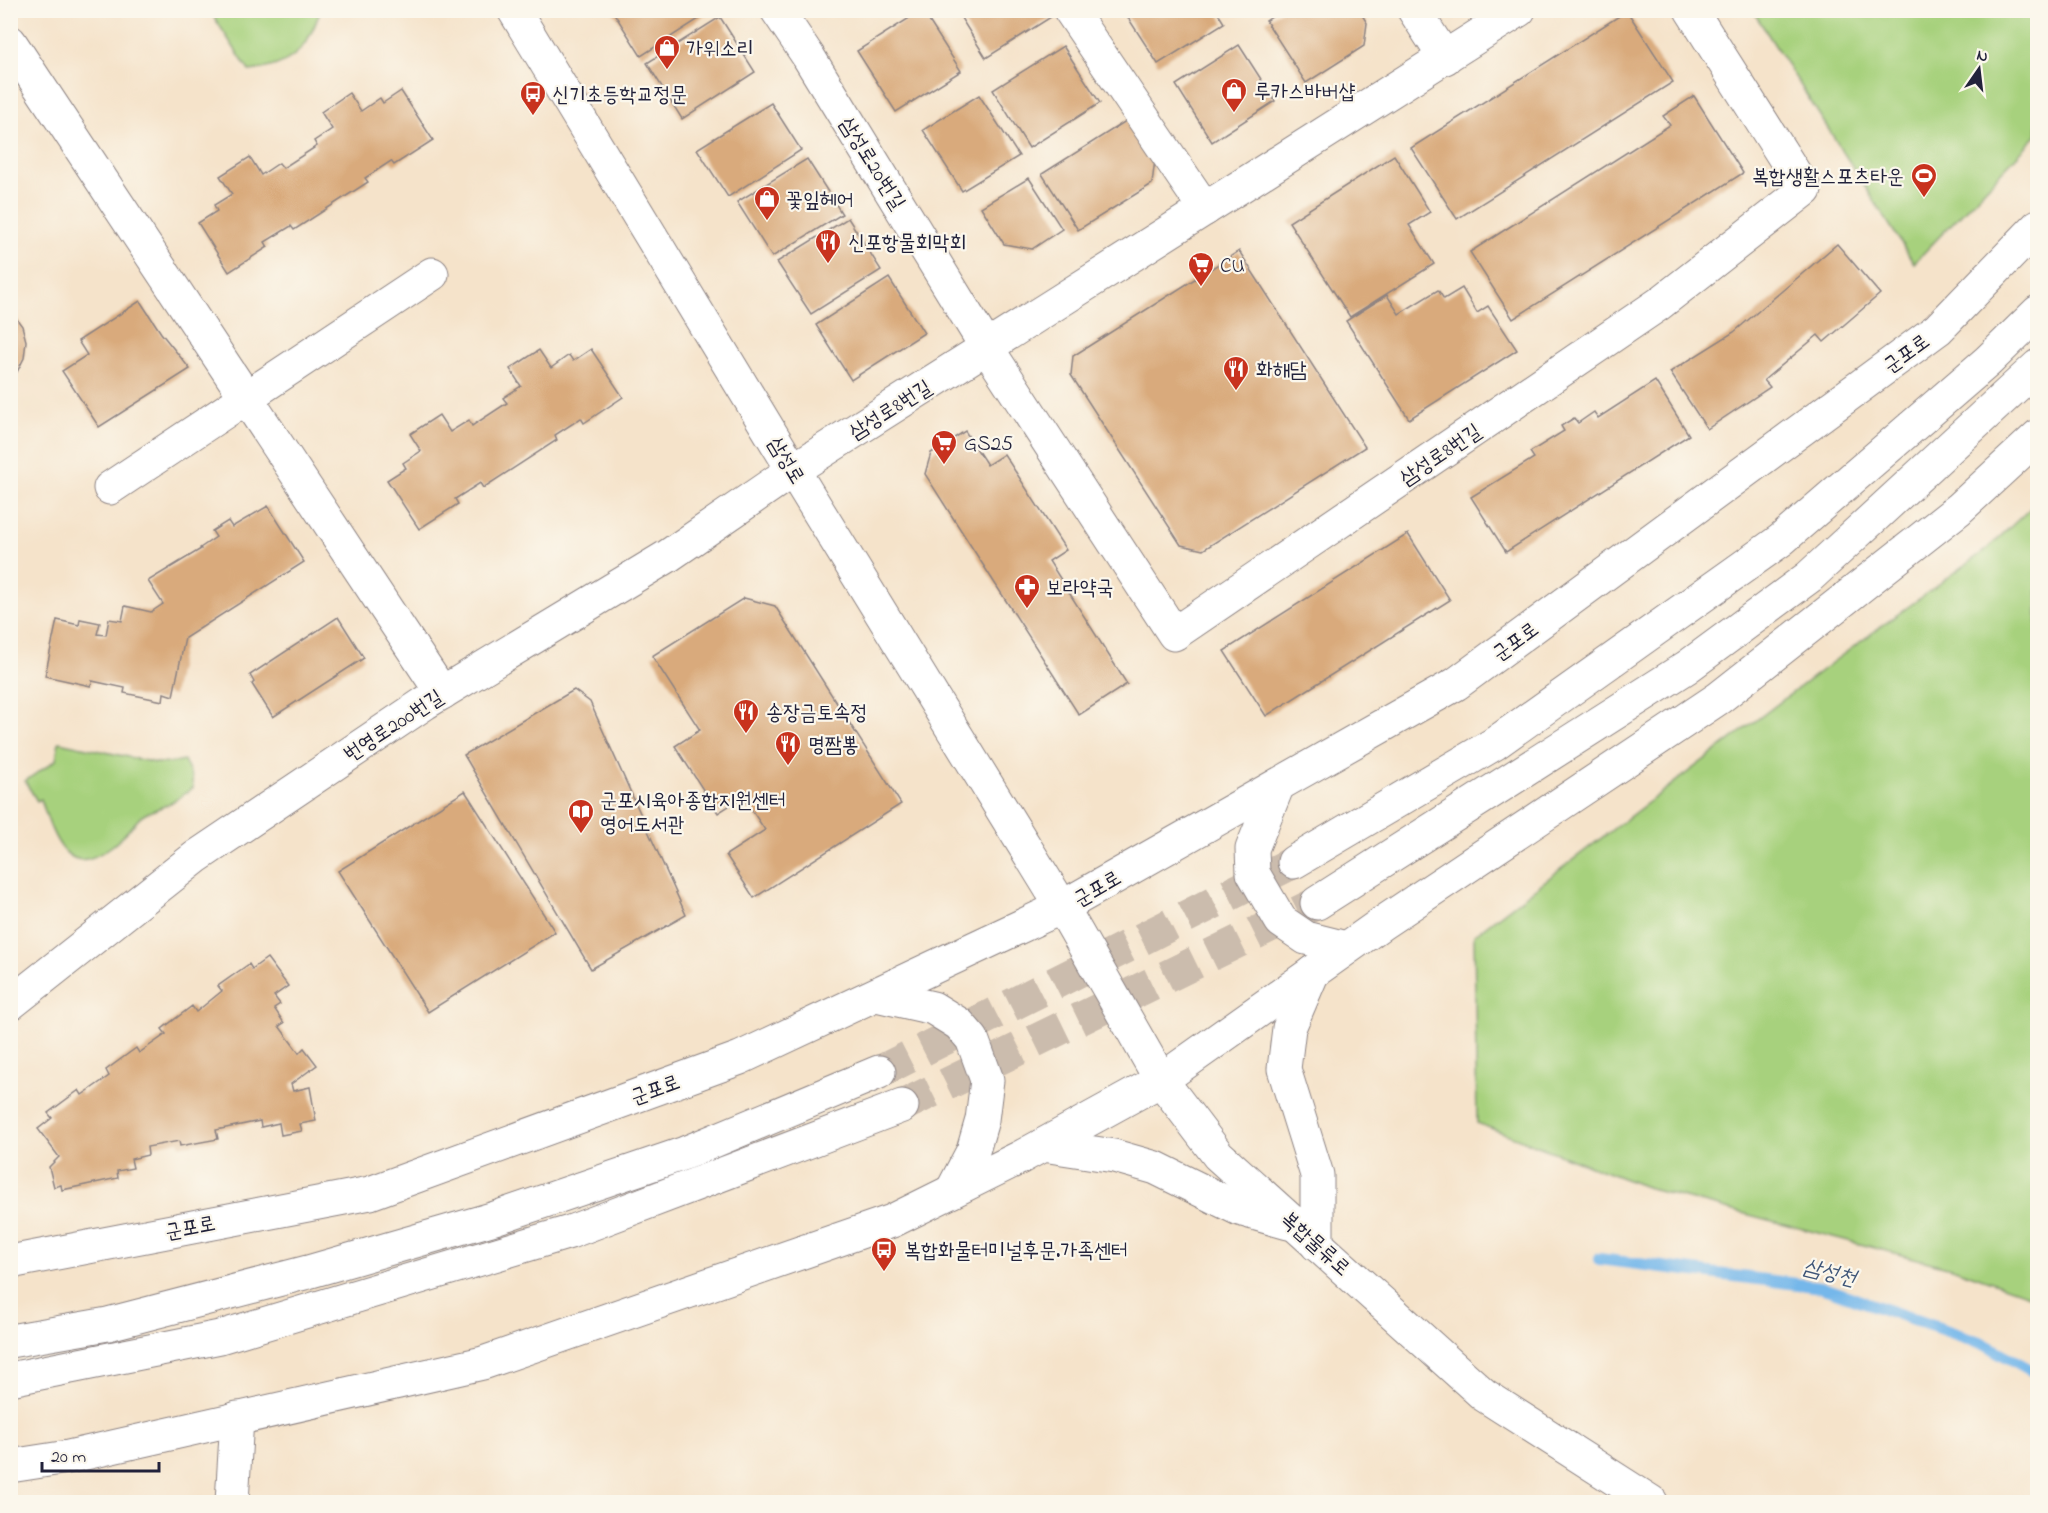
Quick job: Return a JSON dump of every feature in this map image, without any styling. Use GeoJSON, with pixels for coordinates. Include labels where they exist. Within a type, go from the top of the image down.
{"type":"FeatureCollection","features":[{"type":"Feature","properties":{"kind":"main road","name":"삼성로"},"geometry":{"type":"LineString","coordinates":[[514,10],[1062,907]]}},
{"type":"Feature","properties":{"kind":"main road","name":"삼성로20번길"},"geometry":{"type":"LineString","coordinates":[[777,10],[808,56],[987,348]]}},
{"type":"Feature","properties":{"kind":"main road"},"geometry":{"type":"LineString","coordinates":[[1070,10],[1205,209]]}},
{"type":"Feature","properties":{"kind":"main road"},"geometry":{"type":"LineString","coordinates":[[1414,10],[1444,58]]}},
{"type":"Feature","properties":{"kind":"main road","name":"삼성로8번길"},"geometry":{"type":"LineString","coordinates":[[793,470],[1519,10]]}},
{"type":"Feature","properties":{"kind":"main road","name":"삼성로8번길"},"geometry":{"type":"LineString","coordinates":[[987,348],[1174,634],[1659,304],[1805,190],[1691,10]]}},
{"type":"Feature","properties":{"kind":"main road"},"geometry":{"type":"LineString","coordinates":[[10,42],[442,693]]}},
{"type":"Feature","properties":{"kind":"main road","name":"군포로"},"geometry":{"type":"LineString","coordinates":[[10,1262],[370,1192],[740,1058],[1062,907],[1465,677],[1938,329],[2037,226]]}},
{"type":"Feature","properties":{"kind":"main road"},"geometry":{"type":"LineString","coordinates":[[110,488],[432,274]]}},
{"type":"Feature","properties":{"kind":"main road"},"geometry":{"type":"LineString","coordinates":[[1294,862],[1494,744],[1780,540],[1988,361],[2037,312]]}},
{"type":"Feature","properties":{"kind":"main road"},"geometry":{"type":"LineString","coordinates":[[1317,903],[1687,668],[1800,584],[2037,366]]}},
{"type":"Feature","properties":{"kind":"main road"},"geometry":{"type":"LineString","coordinates":[[10,1466],[68,1457],[483,1363],[892,1221],[1043,1145],[1161,1080],[1347,948],[1719,698],[1959,509],[2037,436]]}},
{"type":"Feature","properties":{"kind":"main road","name":"번영로200번길"},"geometry":{"type":"LineString","coordinates":[[10,1004],[196,857],[442,693],[668,556],[793,470]]}},
{"type":"Feature","properties":{"kind":"main road"},"geometry":{"type":"LineString","coordinates":[[1278,785],[1252,849],[1253,873],[1281,921],[1306,938],[1347,948]]}},
{"type":"Feature","properties":{"kind":"main road","name":"복합물류로"},"geometry":{"type":"LineString","coordinates":[[1062,907],[1161,1080],[1218,1155],[1484,1395],[1651,1503]]}},
{"type":"Feature","properties":{"kind":"main road"},"geometry":{"type":"LineString","coordinates":[[1043,1145],[1114,1156],[1156,1168],[1239,1209],[1306,1235],[1317,1175],[1284,1068],[1289,1028],[1312,972]]}},
{"type":"Feature","properties":{"kind":"main road"},"geometry":{"type":"LineString","coordinates":[[876,994],[933,1008],[959,1024],[972,1038],[987,1080],[982,1120],[973,1151],[952,1191]]}},
{"type":"Feature","properties":{"kind":"main road"},"geometry":{"type":"LineString","coordinates":[[10,1341],[108,1324],[308,1272],[495,1218],[685,1153],[879,1072]]}},
{"type":"Feature","properties":{"kind":"main road"},"geometry":{"type":"LineString","coordinates":[[10,1379],[220,1337],[570,1232],[902,1106]]}},
{"type":"Feature","properties":{"kind":"main road"},"geometry":{"type":"LineString","coordinates":[[232,1503],[237,1418]]}},
{"type":"Feature","properties":{"kind":"green space"},"geometry":{"type":"Polygon","coordinates":[[[210,11],[320,11],[310,36],[296,54],[276,65],[249,71],[210,11]]]}},
{"type":"Feature","properties":{"kind":"green space","name":"복합생활스포츠타운"},"geometry":{"type":"Polygon","coordinates":[[[1753,11],[2037,11],[2037,135],[1914,263],[1753,11]]]}},
{"type":"Feature","properties":{"kind":"green space"},"geometry":{"type":"Polygon","coordinates":[[[2037,502],[2037,1298],[1955,1269],[1654,1190],[1477,1123],[1474,935],[1834,661],[1987,549],[2037,502]]]}},
{"type":"Feature","properties":{"kind":"green space"},"geometry":{"type":"Polygon","coordinates":[[[59,742],[156,763],[184,760],[192,778],[193,788],[179,798],[144,815],[104,852],[84,860],[74,858],[62,848],[49,823],[41,799],[37,801],[25,781],[56,760],[59,742]]]}},
{"type":"Feature","properties":{"kind":"building"},"geometry":{"type":"Polygon","coordinates":[[[612,10],[713,10],[641,56],[612,10]]]}},
{"type":"Feature","properties":{"kind":"building"},"geometry":{"type":"Polygon","coordinates":[[[922,10],[961,71],[896,112],[857,51],[922,10]]]}},
{"type":"Feature","properties":{"kind":"building"},"geometry":{"type":"Polygon","coordinates":[[[956,10],[1047,10],[1051,17],[986,58],[956,10]]]}},
{"type":"Feature","properties":{"kind":"building"},"geometry":{"type":"Polygon","coordinates":[[[1123,10],[1216,10],[1224,23],[1158,64],[1123,10]]]}},
{"type":"Feature","properties":{"kind":"building"},"geometry":{"type":"Polygon","coordinates":[[[1282,10],[1359,10],[1367,23],[1364,46],[1306,83],[1266,21],[1282,10]]]}},
{"type":"Feature","properties":{"kind":"building"},"geometry":{"type":"Polygon","coordinates":[[[1627,11],[1673,82],[1457,219],[1411,148],[1627,11]]]}},
{"type":"Feature","properties":{"kind":"building"},"geometry":{"type":"Polygon","coordinates":[[[720,17],[755,72],[682,119],[647,63],[720,17]]]}},
{"type":"Feature","properties":{"kind":"building"},"geometry":{"type":"Polygon","coordinates":[[[1239,45],[1275,101],[1212,142],[1176,85],[1239,45]]]}},
{"type":"Feature","properties":{"kind":"building"},"geometry":{"type":"Polygon","coordinates":[[[1063,46],[1100,103],[1029,148],[993,90],[1063,46]]]}},
{"type":"Feature","properties":{"kind":"building"},"geometry":{"type":"Polygon","coordinates":[[[401,91],[433,140],[394,165],[391,161],[365,178],[368,182],[294,230],[291,226],[265,242],[268,247],[229,272],[198,223],[217,211],[214,205],[232,194],[220,176],[250,157],[261,175],[279,163],[283,168],[317,146],[314,141],[332,129],[321,112],[349,93],[361,111],[380,98],[383,103],[401,91]]]}},
{"type":"Feature","properties":{"kind":"building"},"geometry":{"type":"Polygon","coordinates":[[[979,95],[1019,156],[962,191],[923,130],[979,95]]]}},
{"type":"Feature","properties":{"kind":"building"},"geometry":{"type":"Polygon","coordinates":[[[1694,96],[1743,173],[1513,319],[1470,252],[1670,125],[1663,116],[1694,96]]]}},
{"type":"Feature","properties":{"kind":"building"},"geometry":{"type":"Polygon","coordinates":[[[771,103],[801,150],[728,197],[697,149],[771,103]]]}},
{"type":"Feature","properties":{"kind":"building"},"geometry":{"type":"Polygon","coordinates":[[[1129,119],[1155,159],[1152,184],[1078,230],[1042,174],[1129,119]]]}},
{"type":"Feature","properties":{"kind":"building"},"geometry":{"type":"Polygon","coordinates":[[[1394,155],[1430,212],[1409,225],[1434,264],[1350,317],[1289,222],[1394,155]]]}},
{"type":"Feature","properties":{"kind":"building"},"geometry":{"type":"Polygon","coordinates":[[[807,159],[842,214],[772,257],[737,202],[807,159]]]}},
{"type":"Feature","properties":{"kind":"building"},"geometry":{"type":"Polygon","coordinates":[[[1029,178],[1062,229],[1032,249],[1004,244],[981,207],[1029,178]]]}},
{"type":"Feature","properties":{"kind":"building"},"geometry":{"type":"Polygon","coordinates":[[[848,218],[881,270],[811,314],[777,262],[848,218]]]}},
{"type":"Feature","properties":{"kind":"building"},"geometry":{"type":"Polygon","coordinates":[[[1837,244],[1880,294],[1824,342],[1818,335],[1764,380],[1770,387],[1707,429],[1670,372],[1734,332],[1837,244]]]}},
{"type":"Feature","properties":{"kind":"building"},"geometry":{"type":"Polygon","coordinates":[[[1239,251],[1365,447],[1203,550],[1181,545],[1071,375],[1073,356],[1239,251]]]}},
{"type":"Feature","properties":{"kind":"building"},"geometry":{"type":"Polygon","coordinates":[[[889,278],[924,333],[851,380],[816,325],[889,278]]]}},
{"type":"Feature","properties":{"kind":"building"},"geometry":{"type":"Polygon","coordinates":[[[1462,288],[1477,313],[1488,306],[1517,350],[1409,419],[1346,321],[1387,295],[1399,314],[1438,290],[1444,299],[1462,288]]]}},
{"type":"Feature","properties":{"kind":"building"},"geometry":{"type":"Polygon","coordinates":[[[140,301],[161,333],[190,369],[99,427],[62,371],[87,355],[78,341],[140,301]]]}},
{"type":"Feature","properties":{"kind":"building"},"geometry":{"type":"Polygon","coordinates":[[[10,310],[22,326],[26,341],[24,358],[17,372],[10,378],[10,310]]]}},
{"type":"Feature","properties":{"kind":"building"},"geometry":{"type":"Polygon","coordinates":[[[591,349],[623,397],[584,423],[581,418],[555,435],[557,440],[483,488],[480,483],[455,499],[458,504],[419,529],[387,480],[406,468],[403,463],[421,451],[410,434],[439,415],[450,432],[469,420],[472,426],[507,403],[503,398],[521,386],[510,369],[539,350],[551,368],[569,355],[573,361],[591,349]]]}},
{"type":"Feature","properties":{"kind":"building"},"geometry":{"type":"Polygon","coordinates":[[[1655,381],[1689,435],[1506,552],[1471,497],[1534,458],[1530,452],[1564,431],[1561,426],[1574,418],[1578,423],[1594,412],[1598,418],[1655,381]]]}},
{"type":"Feature","properties":{"kind":"building"},"geometry":{"type":"Polygon","coordinates":[[[965,431],[987,465],[1004,454],[1066,550],[1049,561],[1127,684],[1079,715],[925,474],[931,453],[965,431]]]}},
{"type":"Feature","properties":{"kind":"building"},"geometry":{"type":"Polygon","coordinates":[[[268,506],[304,562],[185,638],[173,696],[164,693],[163,701],[124,693],[125,688],[92,681],[91,686],[45,676],[57,620],[79,625],[80,619],[100,623],[97,634],[106,635],[109,619],[122,621],[125,606],[151,612],[163,604],[148,581],[201,549],[216,537],[212,531],[228,521],[232,527],[268,506]]]}},
{"type":"Feature","properties":{"kind":"building"},"geometry":{"type":"Polygon","coordinates":[[[1408,534],[1450,600],[1266,716],[1224,651],[1408,534]]]}},
{"type":"Feature","properties":{"kind":"building"},"geometry":{"type":"Polygon","coordinates":[[[744,598],[775,606],[901,804],[754,898],[726,855],[765,830],[743,797],[718,813],[675,746],[700,730],[652,656],[744,598]]]}},
{"type":"Feature","properties":{"kind":"building"},"geometry":{"type":"Polygon","coordinates":[[[338,617],[364,658],[273,717],[252,684],[254,682],[250,675],[338,617]]]}},
{"type":"Feature","properties":{"kind":"building","name":"군포시육아종합지원센터 영어도서관"},"geometry":{"type":"Polygon","coordinates":[[[574,690],[590,702],[686,915],[591,969],[464,755],[574,690]]]}},
{"type":"Feature","properties":{"kind":"building"},"geometry":{"type":"Polygon","coordinates":[[[465,791],[555,932],[428,1012],[338,871],[465,791]]]}},
{"type":"Feature","properties":{"kind":"building"},"geometry":{"type":"Polygon","coordinates":[[[267,958],[288,986],[274,996],[280,1004],[274,1008],[284,1023],[279,1026],[299,1053],[304,1048],[317,1065],[291,1084],[293,1091],[310,1087],[316,1121],[300,1124],[302,1131],[281,1135],[279,1123],[261,1127],[260,1121],[216,1130],[218,1139],[180,1146],[179,1141],[147,1147],[148,1155],[131,1159],[133,1168],[117,1171],[118,1178],[62,1190],[61,1185],[54,1187],[49,1167],[59,1157],[38,1129],[52,1118],[48,1113],[79,1090],[82,1095],[109,1076],[106,1070],[136,1048],[139,1053],[166,1034],[162,1029],[192,1006],[196,1012],[222,991],[218,986],[249,964],[252,969],[267,958]]]}},
{"type":"Feature","properties":{"kind":"waterway","name":"삼성천"},"geometry":{"type":"LineString","coordinates":[[1599,1259],[1821,1287],[1982,1343],[2038,1374]]}},
{"type":"Feature","properties":{"kind":"tunnel"},"geometry":{"type":"LineString","coordinates":[[879,1072],[1294,862]]}},
{"type":"Feature","properties":{"kind":"tunnel"},"geometry":{"type":"LineString","coordinates":[[902,1106],[1317,903]]}},
{"type":"Feature","properties":{"kind":"place","name":"가위소리"},"geometry":{"type":"Point","coordinates":[667,71]}},
{"type":"Feature","properties":{"kind":"place","name":"루카스바버샵"},"geometry":{"type":"Point","coordinates":[1234,114]}},
{"type":"Feature","properties":{"kind":"place","name":"신기초등학교정문"},"geometry":{"type":"Point","coordinates":[533,117]}},
{"type":"Feature","properties":{"kind":"place","name":"복합생활스포츠타운"},"geometry":{"type":"Point","coordinates":[1924,199]}},
{"type":"Feature","properties":{"kind":"place","name":"꽃잎헤어"},"geometry":{"type":"Point","coordinates":[767,222]}},
{"type":"Feature","properties":{"kind":"place","name":"신포항물회막회"},"geometry":{"type":"Point","coordinates":[828,265]}},
{"type":"Feature","properties":{"kind":"place","name":"CU"},"geometry":{"type":"Point","coordinates":[1201,288]}},
{"type":"Feature","properties":{"kind":"place","name":"화해담"},"geometry":{"type":"Point","coordinates":[1236,392]}},
{"type":"Feature","properties":{"kind":"place","name":"GS25"},"geometry":{"type":"Point","coordinates":[944,466]}},
{"type":"Feature","properties":{"kind":"place","name":"보라약국"},"geometry":{"type":"Point","coordinates":[1027,610]}},
{"type":"Feature","properties":{"kind":"place","name":"송장금토속정"},"geometry":{"type":"Point","coordinates":[746,735]}},
{"type":"Feature","properties":{"kind":"place","name":"명짬뽕"},"geometry":{"type":"Point","coordinates":[788,767]}},
{"type":"Feature","properties":{"kind":"place","name":"군포시육아종합지원센터 영어도서관"},"geometry":{"type":"Point","coordinates":[581,835]}},
{"type":"Feature","properties":{"kind":"place","name":"복합화물터미널후문.가족센터"},"geometry":{"type":"Point","coordinates":[884,1273]}}]}
